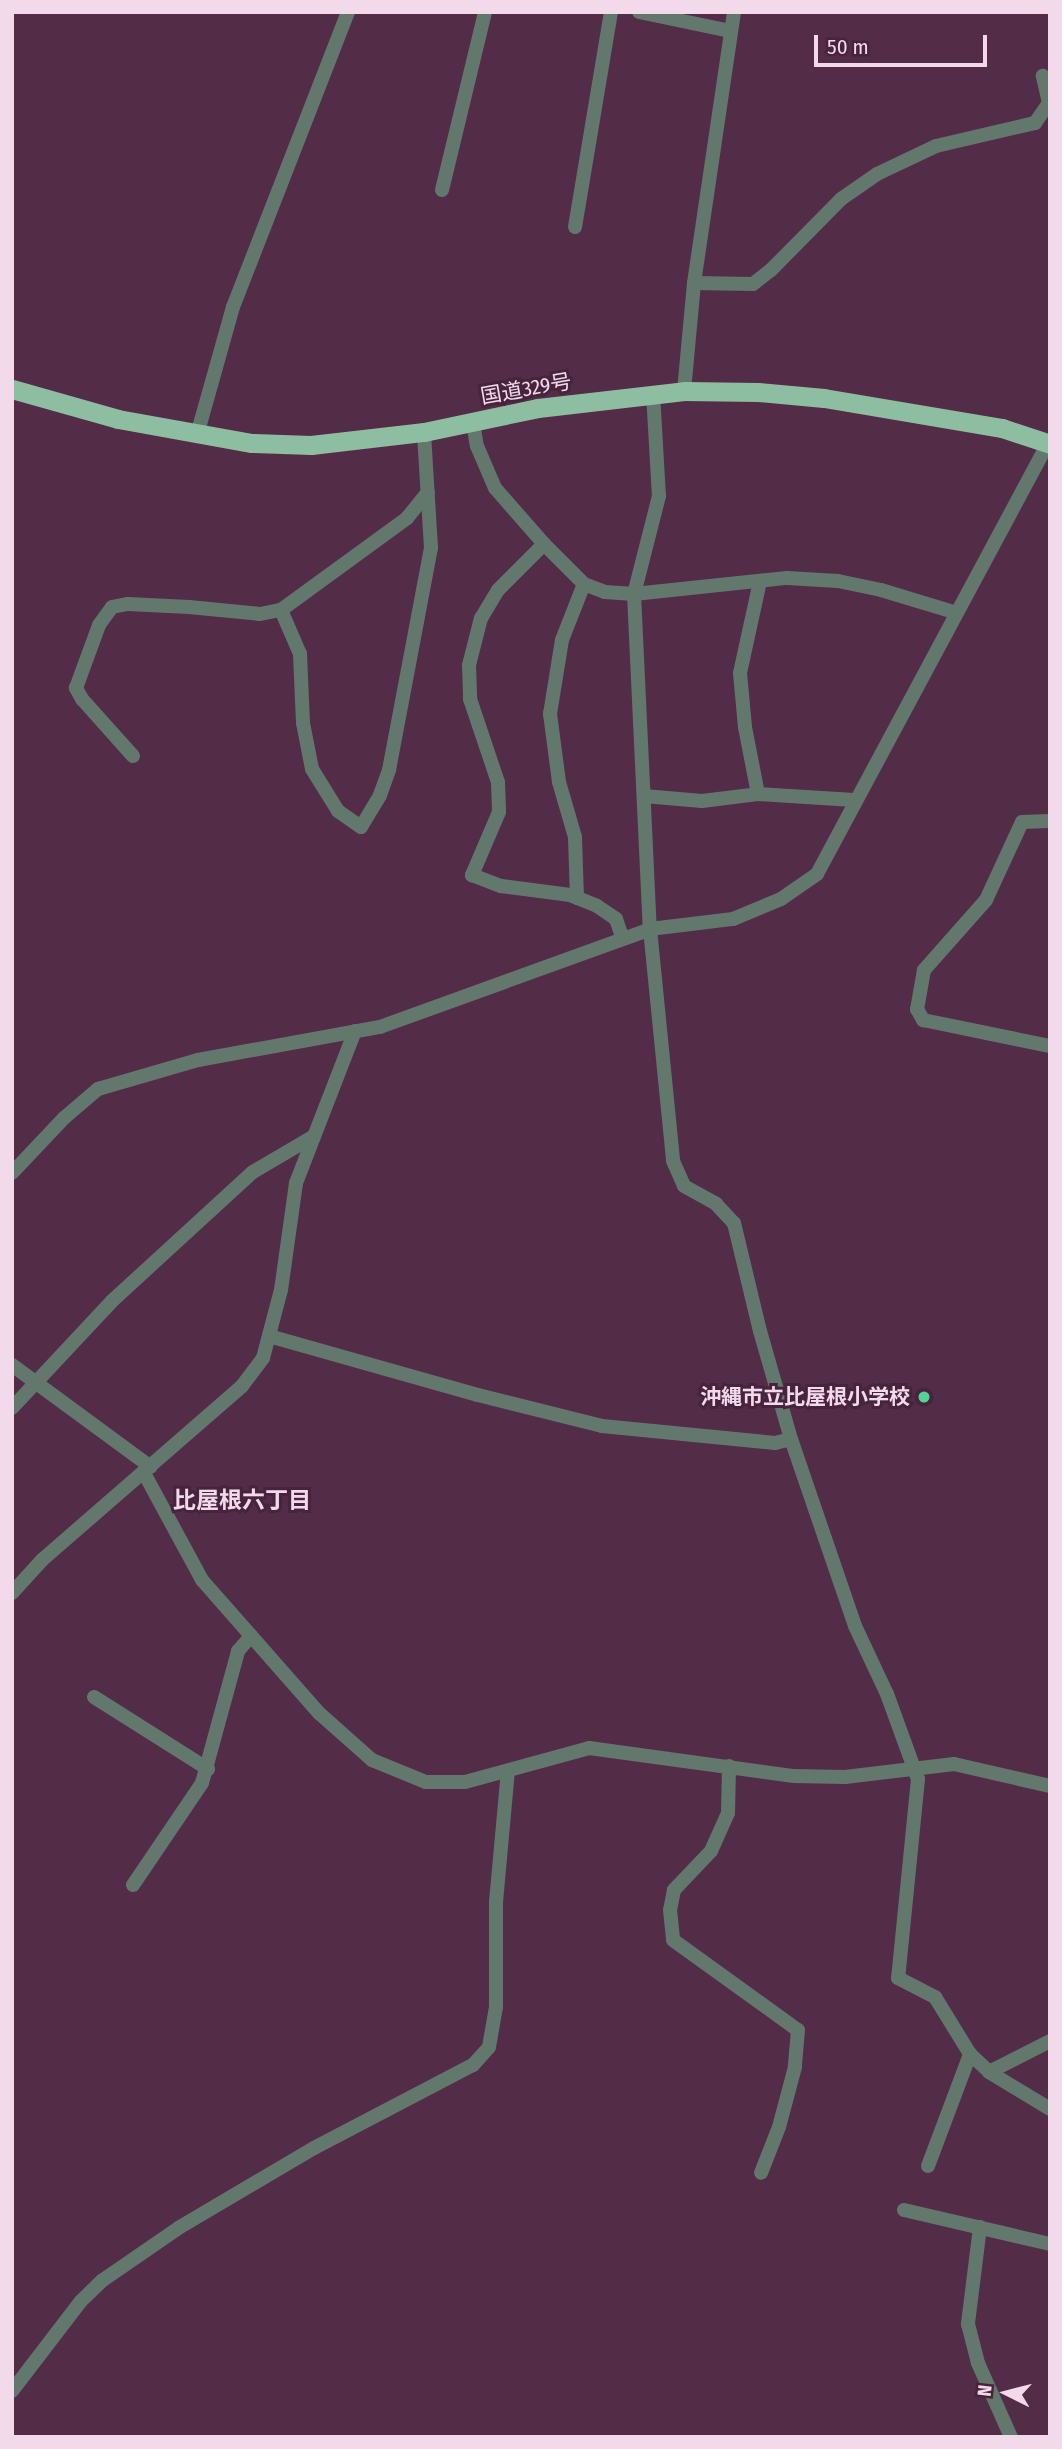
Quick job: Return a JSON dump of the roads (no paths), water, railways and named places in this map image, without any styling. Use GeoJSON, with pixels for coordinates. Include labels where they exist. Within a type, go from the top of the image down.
{"type":"FeatureCollection","features":[{"type":"Feature","properties":{"kind":"highway","name":"国道329号"},"geometry":{"type":"LineString","coordinates":[[12,390],[69,407],[197,435],[252,443],[311,445],[424,432],[538,408],[684,391],[758,392],[824,398],[1002,428],[1049,444]]}},
{"type":"Feature","properties":{"kind":"street"},"geometry":{"type":"LineString","coordinates":[[197,435],[233,307],[348,12]]}},
{"type":"Feature","properties":{"kind":"street"},"geometry":{"type":"LineString","coordinates":[[442,190],[485,12]]}},
{"type":"Feature","properties":{"kind":"street"},"geometry":{"type":"LineString","coordinates":[[575,227],[611,12]]}},
{"type":"Feature","properties":{"kind":"street"},"geometry":{"type":"LineString","coordinates":[[639,12],[730,31]]}},
{"type":"Feature","properties":{"kind":"street"},"geometry":{"type":"LineString","coordinates":[[684,391],[694,283],[734,12]]}},
{"type":"Feature","properties":{"kind":"street"},"geometry":{"type":"LineString","coordinates":[[694,283],[753,284],[771,270],[841,199],[877,174],[936,146],[1035,123],[1049,103],[1043,76]]}},
{"type":"Feature","properties":{"kind":"street"},"geometry":{"type":"LineString","coordinates":[[653,393],[659,496],[634,594],[650,929],[673,1161],[684,1186],[716,1204],[734,1223],[760,1331],[791,1439],[855,1626],[887,1693],[918,1779],[898,1978],[935,1997],[970,2054],[989,2072],[1050,2109]]}},
{"type":"Feature","properties":{"kind":"street"},"geometry":{"type":"LineString","coordinates":[[473,422],[477,446],[495,488],[544,544],[584,584],[606,592],[634,594],[787,578],[838,581],[881,590],[957,613]]}},
{"type":"Feature","properties":{"kind":"street"},"geometry":{"type":"LineString","coordinates":[[281,610],[300,654],[303,723],[312,769],[338,811],[361,827],[380,795],[392,758],[431,548],[424,432]]}},
{"type":"Feature","properties":{"kind":"street"},"geometry":{"type":"LineString","coordinates":[[12,1173],[64,1118],[98,1089],[198,1060],[380,1027],[650,929],[733,919],[781,898],[817,874],[854,800],[1049,444]]}},
{"type":"Feature","properties":{"kind":"street"},"geometry":{"type":"LineString","coordinates":[[133,756],[82,699],[76,688],[99,625],[112,607],[128,604],[260,614],[281,610],[407,518],[428,492]]}},
{"type":"Feature","properties":{"kind":"street"},"geometry":{"type":"LineString","coordinates":[[544,544],[498,590],[481,618],[469,666],[470,699],[498,782],[499,813],[471,875],[501,886],[577,898],[616,919],[623,939]]}},
{"type":"Feature","properties":{"kind":"street"},"geometry":{"type":"LineString","coordinates":[[758,794],[745,727],[740,673],[760,581]]}},
{"type":"Feature","properties":{"kind":"street"},"geometry":{"type":"LineString","coordinates":[[577,898],[575,837],[559,782],[550,714],[562,640],[584,584]]}},
{"type":"Feature","properties":{"kind":"street"},"geometry":{"type":"LineString","coordinates":[[644,796],[702,801],[758,794],[854,800]]}},
{"type":"Feature","properties":{"kind":"street"},"geometry":{"type":"LineString","coordinates":[[1050,821],[1022,822],[986,900],[924,970],[917,1009],[923,1020],[1050,1046]]}},
{"type":"Feature","properties":{"kind":"street"},"geometry":{"type":"LineString","coordinates":[[12,1594],[41,1560],[242,1386],[263,1358],[281,1290],[296,1183],[355,1031]]}},
{"type":"Feature","properties":{"kind":"street"},"geometry":{"type":"LineString","coordinates":[[12,1408],[112,1301],[253,1172],[314,1136]]}},
{"type":"Feature","properties":{"kind":"street"},"geometry":{"type":"LineString","coordinates":[[269,1336],[478,1395],[602,1426],[775,1443],[791,1439]]}},
{"type":"Feature","properties":{"kind":"street"},"geometry":{"type":"LineString","coordinates":[[12,1366],[148,1470],[202,1580],[319,1713],[372,1760],[426,1782],[465,1782],[589,1748],[794,1776],[845,1777],[954,1764],[1050,1786]]}},
{"type":"Feature","properties":{"kind":"street"},"geometry":{"type":"LineString","coordinates":[[133,1885],[202,1783],[208,1769],[238,1651],[251,1636]]}},
{"type":"Feature","properties":{"kind":"street"},"geometry":{"type":"LineString","coordinates":[[94,1697],[208,1769]]}},
{"type":"Feature","properties":{"kind":"street"},"geometry":{"type":"LineString","coordinates":[[729,1766],[728,1813],[711,1851],[674,1890],[670,1910],[673,1940],[798,2030],[795,2067],[779,2127],[761,2173]]}},
{"type":"Feature","properties":{"kind":"street"},"geometry":{"type":"LineString","coordinates":[[12,2391],[81,2301],[103,2280],[180,2227],[314,2148],[472,2065],[489,2047],[496,2007],[496,1902],[508,1772]]}},
{"type":"Feature","properties":{"kind":"street"},"geometry":{"type":"LineString","coordinates":[[989,2072],[1050,2041]]}},
{"type":"Feature","properties":{"kind":"street"},"geometry":{"type":"LineString","coordinates":[[928,2166],[970,2054]]}},
{"type":"Feature","properties":{"kind":"street"},"geometry":{"type":"LineString","coordinates":[[904,2210],[1050,2244]]}},
{"type":"Feature","properties":{"kind":"street"},"geometry":{"type":"LineString","coordinates":[[980,2227],[968,2324],[978,2362],[1012,2437]]}},
{"type":"Feature","properties":{"kind":"place","name":"沖縄市立比屋根小学校"},"geometry":{"type":"Point","coordinates":[924,1397]}},
{"type":"Feature","properties":{"kind":"district","name":"比屋根六丁目"},"geometry":{"type":"Point","coordinates":[242,1500]}}]}
